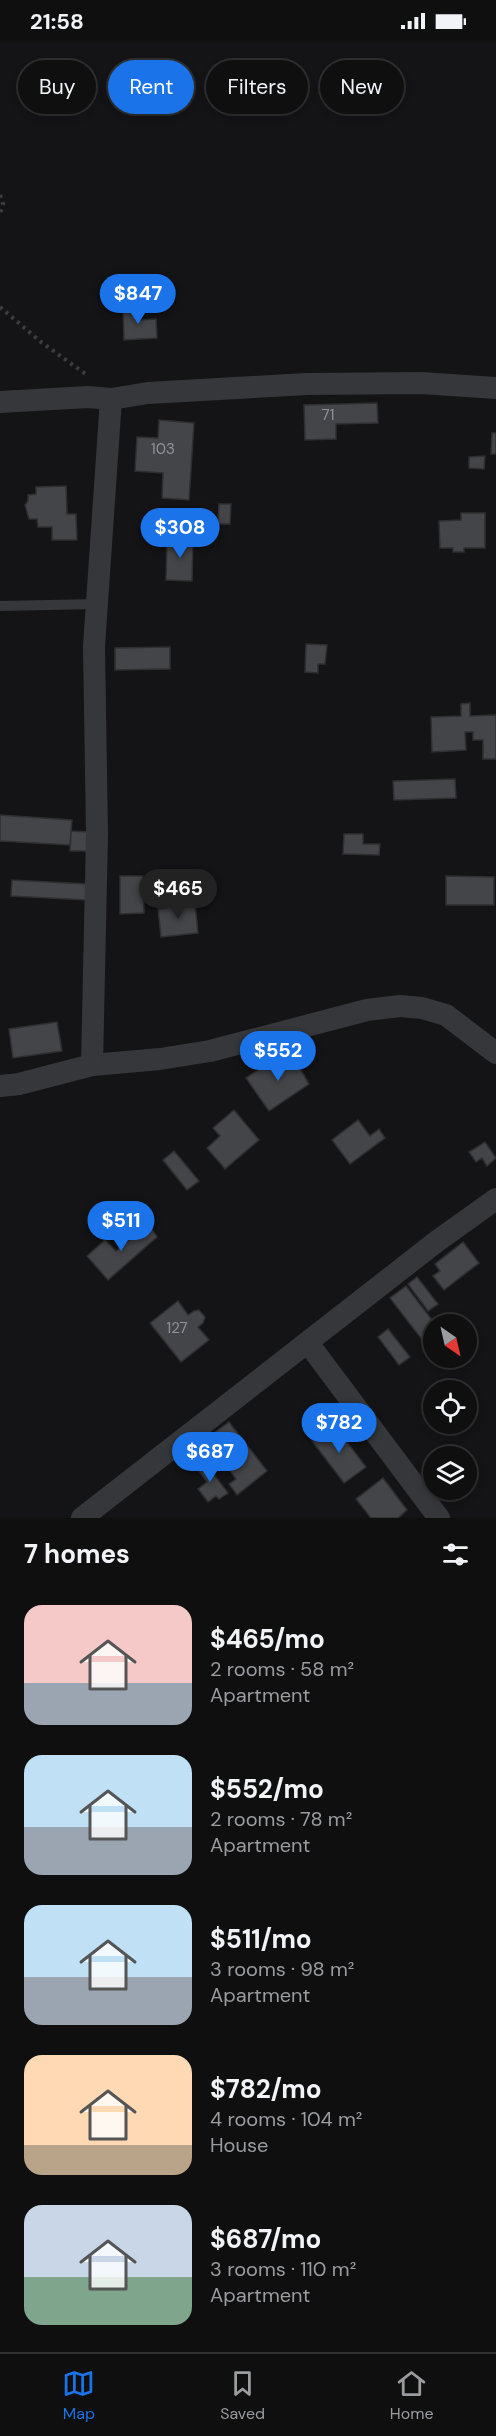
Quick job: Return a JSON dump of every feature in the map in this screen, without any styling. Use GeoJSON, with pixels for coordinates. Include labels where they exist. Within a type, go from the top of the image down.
{"type":"FeatureCollection","features":[{"type":"Feature","properties":{"kind":"street"},"geometry":{"type":"LineString","coordinates":[[0,402],[88,397],[111,399],[148,393],[307,384],[421,383],[496,388]]}},
{"type":"Feature","properties":{"kind":"street"},"geometry":{"type":"LineString","coordinates":[[92,1065],[97,834],[94,646],[111,399]]}},
{"type":"Feature","properties":{"kind":"street"},"geometry":{"type":"LineString","coordinates":[[0,1086],[19,1084],[92,1065],[160,1059],[210,1051],[367,1010],[400,1006],[422,1008],[446,1015],[496,1053]]}},
{"type":"Feature","properties":{"kind":"street"},"geometry":{"type":"LineString","coordinates":[[82,1518],[436,1242],[496,1199]]}},
{"type":"Feature","properties":{"kind":"street"},"geometry":{"type":"LineString","coordinates":[[308,1343],[439,1518]]}},
{"type":"Feature","properties":{"kind":"lane"},"geometry":{"type":"LineString","coordinates":[[0,606],[97,604]]}},
{"type":"Feature","properties":{"kind":"path"},"geometry":{"type":"LineString","coordinates":[[0,195],[3,204],[0,213]]}},
{"type":"Feature","properties":{"kind":"path"},"geometry":{"type":"LineString","coordinates":[[0,308],[41,342],[91,378],[111,399]]}},
{"type":"Feature","properties":{"kind":"building"},"geometry":{"type":"Polygon","coordinates":[[[139,304],[140,320],[156,319],[157,338],[124,340],[123,305],[139,304]]]}},
{"type":"Feature","properties":{"kind":"building"},"geometry":{"type":"Polygon","coordinates":[[[377,403],[378,423],[336,424],[336,439],[305,440],[304,405],[377,403]]]}},
{"type":"Feature","properties":{"kind":"building"},"geometry":{"type":"Polygon","coordinates":[[[159,420],[194,423],[189,500],[162,498],[163,473],[135,471],[137,437],[158,438],[159,420]]]}},
{"type":"Feature","properties":{"kind":"building"},"geometry":{"type":"Polygon","coordinates":[[[492,433],[496,433],[496,454],[491,454],[492,433]]]}},
{"type":"Feature","properties":{"kind":"building"},"geometry":{"type":"Polygon","coordinates":[[[485,456],[484,469],[469,468],[469,457],[485,456]]]}},
{"type":"Feature","properties":{"kind":"building"},"geometry":{"type":"Polygon","coordinates":[[[66,486],[67,514],[76,514],[77,540],[52,540],[52,527],[38,527],[37,519],[29,519],[25,505],[28,495],[36,494],[36,487],[66,486]]]}},
{"type":"Feature","properties":{"kind":"building"},"geometry":{"type":"Polygon","coordinates":[[[219,504],[231,504],[230,524],[218,524],[219,504]]]}},
{"type":"Feature","properties":{"kind":"building"},"geometry":{"type":"Polygon","coordinates":[[[461,513],[485,513],[485,548],[464,548],[464,552],[453,552],[453,548],[440,548],[439,521],[461,520],[461,513]]]}},
{"type":"Feature","properties":{"kind":"building"},"geometry":{"type":"Polygon","coordinates":[[[174,535],[186,535],[186,538],[193,539],[192,581],[166,580],[167,538],[174,538],[174,535]]]}},
{"type":"Feature","properties":{"kind":"building"},"geometry":{"type":"Polygon","coordinates":[[[306,644],[327,645],[325,664],[318,664],[318,673],[305,672],[306,644]]]}},
{"type":"Feature","properties":{"kind":"building"},"geometry":{"type":"Polygon","coordinates":[[[170,647],[170,669],[115,670],[115,648],[170,647]]]}},
{"type":"Feature","properties":{"kind":"building"},"geometry":{"type":"Polygon","coordinates":[[[470,703],[470,716],[496,715],[496,759],[483,759],[483,740],[473,740],[473,732],[465,732],[466,750],[432,752],[431,717],[461,716],[461,704],[470,703]]]}},
{"type":"Feature","properties":{"kind":"building"},"geometry":{"type":"Polygon","coordinates":[[[455,779],[456,798],[394,800],[393,781],[455,779]]]}},
{"type":"Feature","properties":{"kind":"building"},"geometry":{"type":"Polygon","coordinates":[[[0,815],[72,820],[70,845],[0,841],[0,815]]]}},
{"type":"Feature","properties":{"kind":"building"},"geometry":{"type":"Polygon","coordinates":[[[71,831],[89,832],[89,851],[70,851],[71,831]]]}},
{"type":"Feature","properties":{"kind":"building"},"geometry":{"type":"Polygon","coordinates":[[[344,834],[363,834],[363,844],[380,844],[379,855],[343,854],[344,834]]]}},
{"type":"Feature","properties":{"kind":"building"},"geometry":{"type":"Polygon","coordinates":[[[120,876],[143,876],[144,913],[120,914],[120,876]]]}},
{"type":"Feature","properties":{"kind":"building"},"geometry":{"type":"Polygon","coordinates":[[[446,876],[494,877],[494,905],[446,905],[446,876]]]}},
{"type":"Feature","properties":{"kind":"building"},"geometry":{"type":"Polygon","coordinates":[[[12,880],[87,884],[87,900],[11,896],[12,880]]]}},
{"type":"Feature","properties":{"kind":"building"},"geometry":{"type":"Polygon","coordinates":[[[195,903],[198,933],[161,937],[158,909],[195,903]]]}},
{"type":"Feature","properties":{"kind":"building"},"geometry":{"type":"Polygon","coordinates":[[[57,1022],[62,1051],[13,1058],[9,1029],[57,1022]]]}},
{"type":"Feature","properties":{"kind":"building"},"geometry":{"type":"Polygon","coordinates":[[[291,1053],[309,1084],[269,1111],[246,1078],[274,1059],[278,1065],[291,1053]]]}},
{"type":"Feature","properties":{"kind":"building"},"geometry":{"type":"Polygon","coordinates":[[[234,1110],[259,1140],[225,1169],[207,1148],[220,1136],[213,1128],[234,1110]]]}},
{"type":"Feature","properties":{"kind":"building"},"geometry":{"type":"Polygon","coordinates":[[[358,1120],[370,1136],[379,1129],[385,1138],[350,1164],[332,1140],[358,1120]]]}},
{"type":"Feature","properties":{"kind":"building"},"geometry":{"type":"Polygon","coordinates":[[[485,1142],[496,1158],[487,1166],[482,1158],[476,1162],[469,1152],[485,1142]]]}},
{"type":"Feature","properties":{"kind":"building"},"geometry":{"type":"Polygon","coordinates":[[[174,1151],[199,1181],[187,1190],[163,1160],[174,1151]]]}},
{"type":"Feature","properties":{"kind":"building"},"geometry":{"type":"Polygon","coordinates":[[[148,1223],[157,1237],[108,1280],[87,1256],[105,1240],[116,1251],[148,1223]]]}},
{"type":"Feature","properties":{"kind":"building"},"geometry":{"type":"Polygon","coordinates":[[[463,1242],[479,1263],[444,1290],[433,1276],[440,1271],[435,1264],[463,1242]]]}},
{"type":"Feature","properties":{"kind":"building"},"geometry":{"type":"Polygon","coordinates":[[[417,1277],[438,1304],[428,1311],[408,1284],[417,1277]]]}},
{"type":"Feature","properties":{"kind":"building"},"geometry":{"type":"Polygon","coordinates":[[[406,1286],[427,1314],[423,1314],[423,1341],[390,1298],[406,1286]]]}},
{"type":"Feature","properties":{"kind":"building"},"geometry":{"type":"Polygon","coordinates":[[[178,1301],[188,1315],[199,1310],[205,1317],[203,1323],[198,1327],[209,1340],[181,1362],[150,1323],[178,1301]]]}},
{"type":"Feature","properties":{"kind":"building"},"geometry":{"type":"Polygon","coordinates":[[[388,1329],[410,1357],[399,1365],[378,1337],[388,1329]]]}},
{"type":"Feature","properties":{"kind":"building"},"geometry":{"type":"Polygon","coordinates":[[[229,1422],[267,1471],[237,1495],[229,1484],[236,1479],[206,1439],[229,1422]]]}},
{"type":"Feature","properties":{"kind":"building"},"geometry":{"type":"Polygon","coordinates":[[[334,1425],[366,1467],[344,1483],[312,1441],[334,1425]]]}},
{"type":"Feature","properties":{"kind":"building"},"geometry":{"type":"Polygon","coordinates":[[[203,1460],[228,1493],[219,1499],[216,1496],[208,1502],[198,1489],[207,1482],[195,1466],[203,1460]]]}},
{"type":"Feature","properties":{"kind":"building"},"geometry":{"type":"Polygon","coordinates":[[[383,1478],[407,1510],[398,1518],[371,1518],[356,1499],[383,1478]]]}}]}
